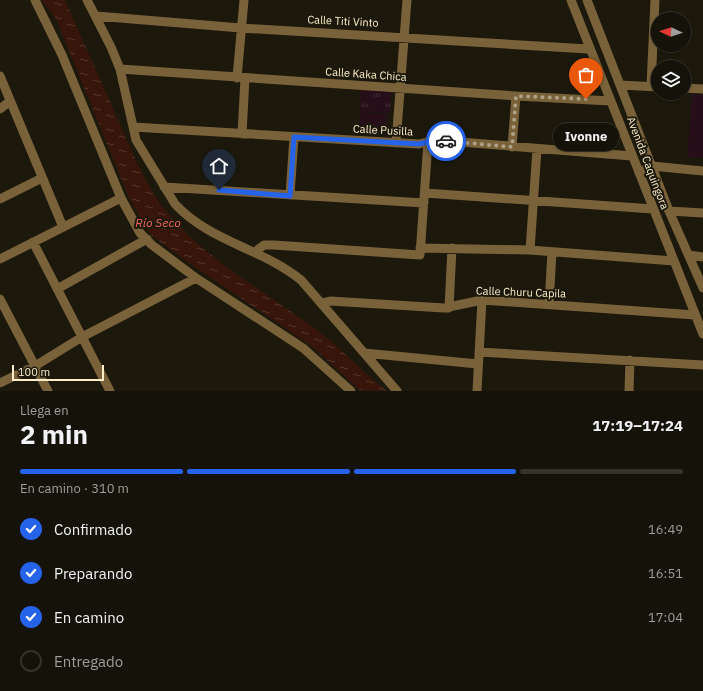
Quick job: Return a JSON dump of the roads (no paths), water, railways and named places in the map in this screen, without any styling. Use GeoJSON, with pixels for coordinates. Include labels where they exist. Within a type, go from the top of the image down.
{"type":"FeatureCollection","features":[{"type":"Feature","properties":{"kind":"street"},"geometry":{"type":"LineString","coordinates":[[35,0],[62,55],[121,198],[140,233],[196,278],[303,348],[351,391]]}},
{"type":"Feature","properties":{"kind":"street"},"geometry":{"type":"LineString","coordinates":[[87,0],[112,47],[120,69],[136,140],[142,153],[175,204],[194,221],[209,230],[255,252],[291,272],[301,280],[397,391]]}},
{"type":"Feature","properties":{"kind":"street"},"geometry":{"type":"LineString","coordinates":[[242,134],[241,28],[244,0]]}},
{"type":"Feature","properties":{"kind":"street"},"geometry":{"type":"LineString","coordinates":[[396,143],[407,0]]}},
{"type":"Feature","properties":{"kind":"street","name":"Avenida Caquingora"},"geometry":{"type":"LineString","coordinates":[[570,0],[588,49],[610,100],[703,334]]}},
{"type":"Feature","properties":{"kind":"street","name":"Avenida Caquingora"},"geometry":{"type":"LineString","coordinates":[[587,0],[669,211],[703,288]]}},
{"type":"Feature","properties":{"kind":"street"},"geometry":{"type":"LineString","coordinates":[[654,60],[655,0]]}},
{"type":"Feature","properties":{"kind":"street","name":"Calle Titi Vinto"},"geometry":{"type":"LineString","coordinates":[[96,16],[241,28],[588,49]]}},
{"type":"Feature","properties":{"kind":"street","name":"Calle Kaka Chica"},"geometry":{"type":"LineString","coordinates":[[120,69],[516,96],[610,100]]}},
{"type":"Feature","properties":{"kind":"street"},"geometry":{"type":"LineString","coordinates":[[0,76],[63,227]]}},
{"type":"Feature","properties":{"kind":"street"},"geometry":{"type":"LineString","coordinates":[[620,85],[651,86]]}},
{"type":"Feature","properties":{"kind":"street"},"geometry":{"type":"LineString","coordinates":[[691,88],[703,89]]}},
{"type":"Feature","properties":{"kind":"street"},"geometry":{"type":"LineString","coordinates":[[512,147],[516,96]]}},
{"type":"Feature","properties":{"kind":"street"},"geometry":{"type":"LineString","coordinates":[[0,109],[10,101]]}},
{"type":"Feature","properties":{"kind":"street","name":"Calle Pusilla"},"geometry":{"type":"LineString","coordinates":[[133,127],[419,144],[435,140],[632,156]]}},
{"type":"Feature","properties":{"kind":"street"},"geometry":{"type":"LineString","coordinates":[[290,196],[294,137]]}},
{"type":"Feature","properties":{"kind":"street"},"geometry":{"type":"LineString","coordinates":[[420,251],[428,142]]}},
{"type":"Feature","properties":{"kind":"street"},"geometry":{"type":"LineString","coordinates":[[530,250],[537,149]]}},
{"type":"Feature","properties":{"kind":"street"},"geometry":{"type":"LineString","coordinates":[[639,173],[652,166],[703,171]]}},
{"type":"Feature","properties":{"kind":"street"},"geometry":{"type":"LineString","coordinates":[[0,199],[42,178]]}},
{"type":"Feature","properties":{"kind":"street"},"geometry":{"type":"LineString","coordinates":[[164,187],[290,196],[424,203]]}},
{"type":"Feature","properties":{"kind":"street"},"geometry":{"type":"LineString","coordinates":[[425,193],[653,209]]}},
{"type":"Feature","properties":{"kind":"street"},"geometry":{"type":"LineString","coordinates":[[0,259],[121,198]]}},
{"type":"Feature","properties":{"kind":"street"},"geometry":{"type":"LineString","coordinates":[[669,211],[703,213]]}},
{"type":"Feature","properties":{"kind":"street"},"geometry":{"type":"LineString","coordinates":[[57,289],[146,239]]}},
{"type":"Feature","properties":{"kind":"street"},"geometry":{"type":"LineString","coordinates":[[33,242],[110,391]]}},
{"type":"Feature","properties":{"kind":"street"},"geometry":{"type":"LineString","coordinates":[[255,252],[264,245],[420,251],[452,248],[530,250],[674,261]]}},
{"type":"Feature","properties":{"kind":"street"},"geometry":{"type":"LineString","coordinates":[[449,308],[452,248]]}},
{"type":"Feature","properties":{"kind":"street"},"geometry":{"type":"LineString","coordinates":[[549,304],[552,252]]}},
{"type":"Feature","properties":{"kind":"street"},"geometry":{"type":"LineString","coordinates":[[689,255],[703,257]]}},
{"type":"Feature","properties":{"kind":"street"},"geometry":{"type":"LineString","coordinates":[[0,382],[35,366],[82,337],[196,278]]}},
{"type":"Feature","properties":{"kind":"street"},"geometry":{"type":"LineString","coordinates":[[0,300],[48,391]]}},
{"type":"Feature","properties":{"kind":"street"},"geometry":{"type":"LineString","coordinates":[[477,391],[482,300]]}},
{"type":"Feature","properties":{"kind":"street","name":"Calle Churu Capila"},"geometry":{"type":"LineString","coordinates":[[322,303],[330,301],[449,308],[472,301],[482,300],[695,315]]}},
{"type":"Feature","properties":{"kind":"street"},"geometry":{"type":"LineString","coordinates":[[0,320],[9,315]]}},
{"type":"Feature","properties":{"kind":"street"},"geometry":{"type":"LineString","coordinates":[[479,352],[703,365]]}},
{"type":"Feature","properties":{"kind":"street"},"geometry":{"type":"LineString","coordinates":[[364,353],[478,364]]}},
{"type":"Feature","properties":{"kind":"street"},"geometry":{"type":"LineString","coordinates":[[629,391],[630,360]]}},
{"type":"Feature","properties":{"kind":"water","name":"Río Seco"},"geometry":{"type":"Polygon","coordinates":[[[42,0],[65,0],[138,165],[156,197],[178,225],[214,257],[323,334],[387,391],[361,391],[310,345],[183,259],[151,235],[129,198],[56,19],[42,0]]]}},
{"type":"Feature","properties":{"kind":"place","name":"Ivonne"},"geometry":{"type":"Point","coordinates":[586,99]}}]}
